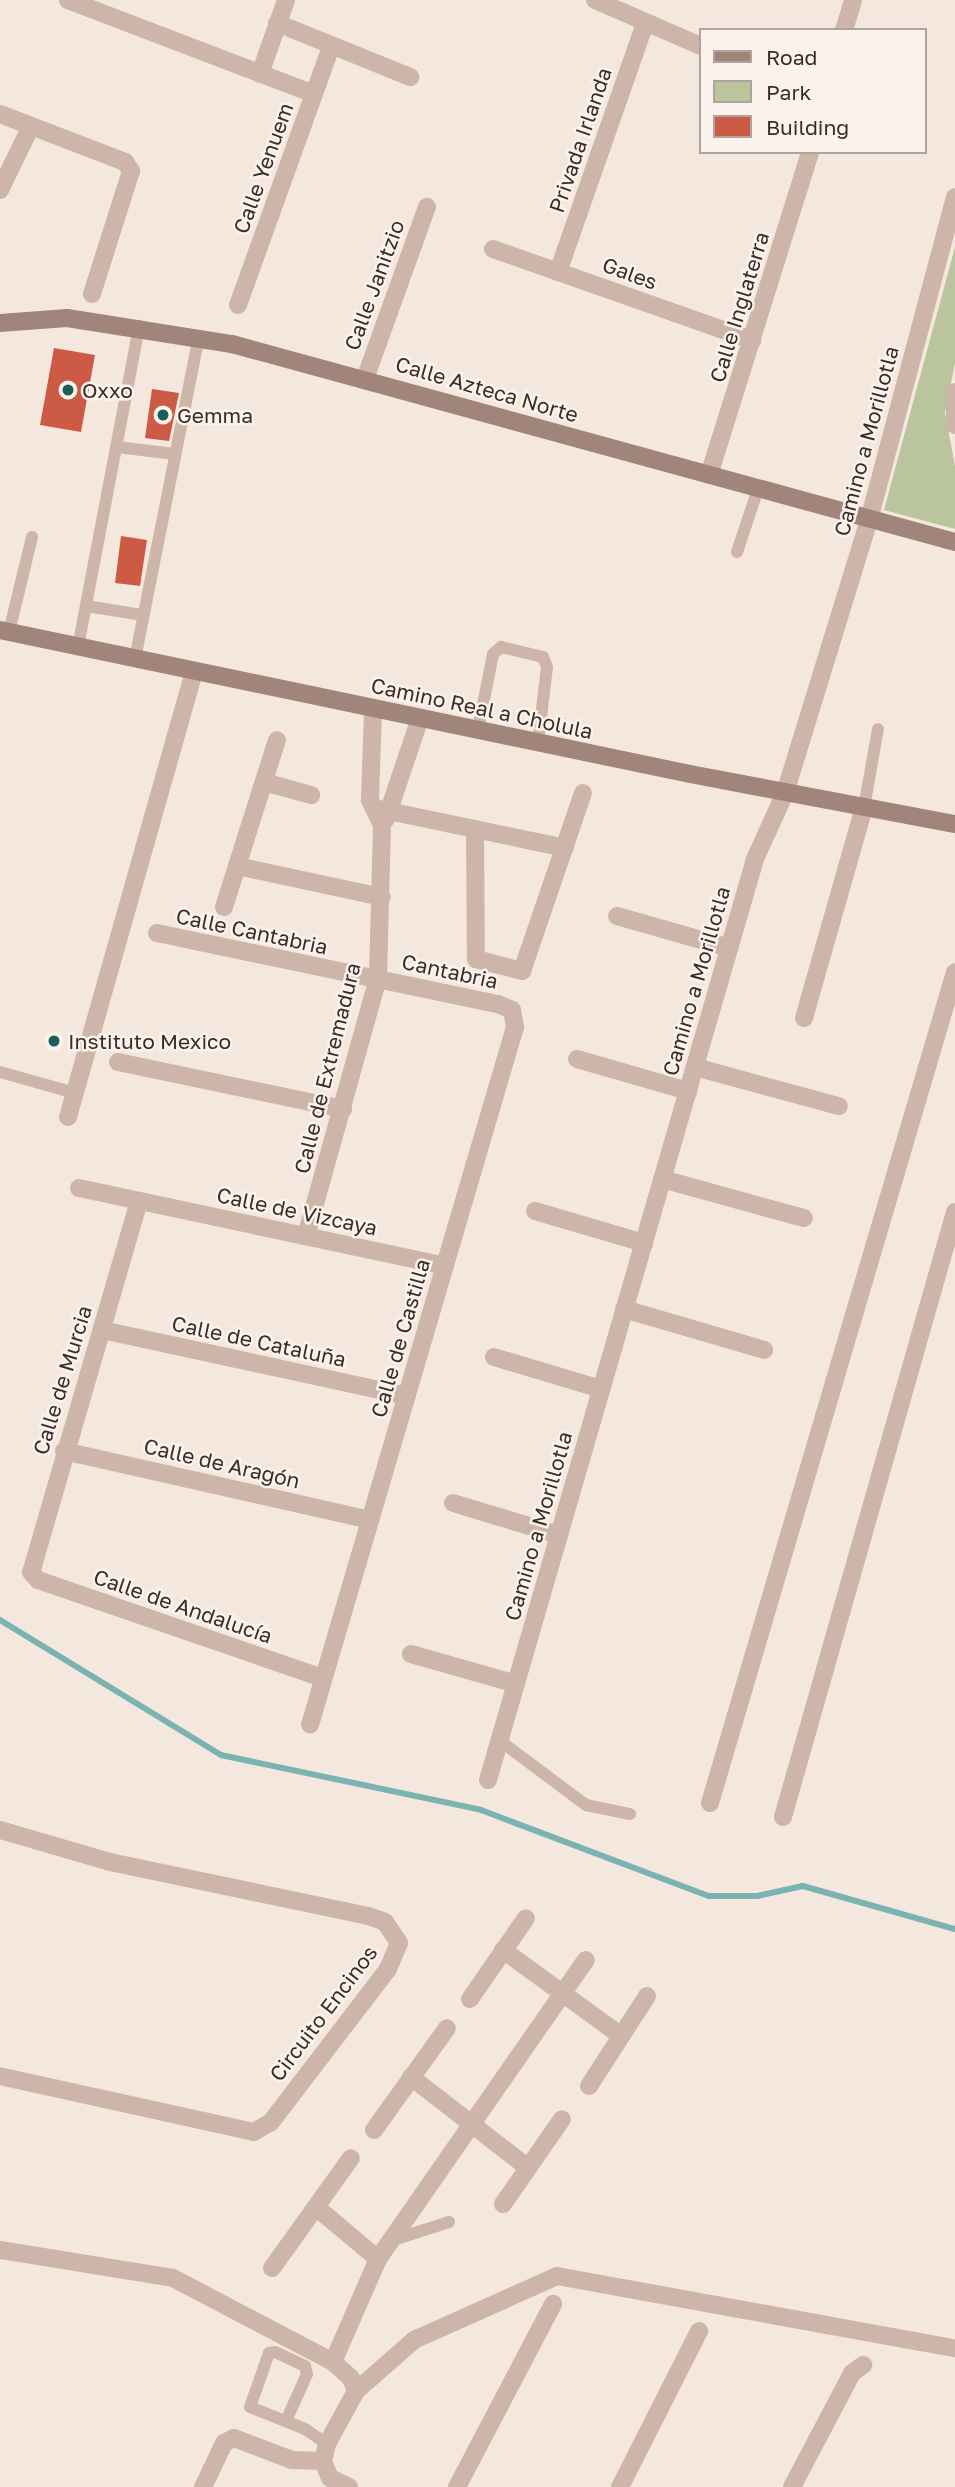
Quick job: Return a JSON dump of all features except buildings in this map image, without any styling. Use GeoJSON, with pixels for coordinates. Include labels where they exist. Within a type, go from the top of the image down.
{"type":"FeatureCollection","features":[{"type":"Feature","properties":{"kind":"main road","name":"Calle Azteca Norte"},"geometry":{"type":"LineString","coordinates":[[0,323],[67,318],[139,326],[200,337],[365,379],[954,543]]}},
{"type":"Feature","properties":{"kind":"main road","name":"Camino Real a Cholula"},"geometry":{"type":"LineString","coordinates":[[4,631],[538,743],[955,824]]}},
{"type":"Feature","properties":{"kind":"street"},"geometry":{"type":"LineString","coordinates":[[68,0],[314,93]]}},
{"type":"Feature","properties":{"kind":"street"},"geometry":{"type":"LineString","coordinates":[[260,74],[286,0]]}},
{"type":"Feature","properties":{"kind":"street"},"geometry":{"type":"LineString","coordinates":[[595,0],[699,46]]}},
{"type":"Feature","properties":{"kind":"street"},"geometry":{"type":"LineString","coordinates":[[845,28],[853,0]]}},
{"type":"Feature","properties":{"kind":"street"},"geometry":{"type":"LineString","coordinates":[[277,23],[410,77]]}},
{"type":"Feature","properties":{"kind":"street","name":"Privada Irlanda"},"geometry":{"type":"LineString","coordinates":[[558,272],[645,23]]}},
{"type":"Feature","properties":{"kind":"street","name":"Calle Yenuem"},"geometry":{"type":"LineString","coordinates":[[238,305],[331,46]]}},
{"type":"Feature","properties":{"kind":"street"},"geometry":{"type":"LineString","coordinates":[[0,114],[125,162],[131,171],[92,294]]}},
{"type":"Feature","properties":{"kind":"street"},"geometry":{"type":"LineString","coordinates":[[0,190],[31,126]]}},
{"type":"Feature","properties":{"kind":"street","name":"Calle Inglaterra"},"geometry":{"type":"LineString","coordinates":[[709,475],[809,154]]}},
{"type":"Feature","properties":{"kind":"street","name":"Camino a Morillotla"},"geometry":{"type":"LineString","coordinates":[[488,1780],[755,859],[785,793],[869,520],[955,197]]}},
{"type":"Feature","properties":{"kind":"street","name":"Calle Janitzio"},"geometry":{"type":"LineString","coordinates":[[365,379],[427,207]]}},
{"type":"Feature","properties":{"kind":"street","name":"Gales"},"geometry":{"type":"LineString","coordinates":[[493,248],[752,340]]}},
{"type":"Feature","properties":{"kind":"street"},"geometry":{"type":"LineString","coordinates":[[955,392],[955,425]]}},
{"type":"Feature","properties":{"kind":"street"},"geometry":{"type":"LineString","coordinates":[[68,1117],[194,671]]}},
{"type":"Feature","properties":{"kind":"street","name":"Calle de Extremadura"},"geometry":{"type":"LineString","coordinates":[[306,1236],[344,1109],[378,978],[382,815],[372,778],[373,709]]}},
{"type":"Feature","properties":{"kind":"street","name":"Calle de Extremadura"},"geometry":{"type":"LineString","coordinates":[[382,815],[399,782],[420,718]]}},
{"type":"Feature","properties":{"kind":"street"},"geometry":{"type":"LineString","coordinates":[[224,907],[277,740]]}},
{"type":"Feature","properties":{"kind":"street"},"geometry":{"type":"LineString","coordinates":[[372,778],[399,782]]}},
{"type":"Feature","properties":{"kind":"street"},"geometry":{"type":"LineString","coordinates":[[264,782],[311,794]]}},
{"type":"Feature","properties":{"kind":"street"},"geometry":{"type":"LineString","coordinates":[[475,829],[475,959],[522,971],[527,963],[583,793]]}},
{"type":"Feature","properties":{"kind":"street"},"geometry":{"type":"LineString","coordinates":[[804,1018],[864,807]]}},
{"type":"Feature","properties":{"kind":"street"},"geometry":{"type":"LineString","coordinates":[[382,815],[475,829],[565,848]]}},
{"type":"Feature","properties":{"kind":"street"},"geometry":{"type":"LineString","coordinates":[[237,866],[382,897]]}},
{"type":"Feature","properties":{"kind":"street"},"geometry":{"type":"LineString","coordinates":[[617,916],[729,948]]}},
{"type":"Feature","properties":{"kind":"street","name":"Calle Cantabria"},"geometry":{"type":"LineString","coordinates":[[157,933],[378,978]]}},
{"type":"Feature","properties":{"kind":"street"},"geometry":{"type":"LineString","coordinates":[[710,1803],[955,972]]}},
{"type":"Feature","properties":{"kind":"street","name":"Cantabria"},"geometry":{"type":"LineString","coordinates":[[378,978],[512,1010]]}},
{"type":"Feature","properties":{"kind":"street","name":"Calle de Castilla"},"geometry":{"type":"LineString","coordinates":[[310,1725],[515,1027],[512,1010]]}},
{"type":"Feature","properties":{"kind":"street"},"geometry":{"type":"LineString","coordinates":[[577,1059],[688,1091]]}},
{"type":"Feature","properties":{"kind":"street"},"geometry":{"type":"LineString","coordinates":[[118,1062],[344,1109]]}},
{"type":"Feature","properties":{"kind":"street"},"geometry":{"type":"LineString","coordinates":[[695,1067],[839,1106]]}},
{"type":"Feature","properties":{"kind":"street"},"geometry":{"type":"LineString","coordinates":[[662,1179],[804,1218]]}},
{"type":"Feature","properties":{"kind":"street","name":"Calle de Vizcaya"},"geometry":{"type":"LineString","coordinates":[[79,1188],[445,1266]]}},
{"type":"Feature","properties":{"kind":"street","name":"Calle de Murcia"},"geometry":{"type":"LineString","coordinates":[[31,1572],[64,1451],[139,1201]]}},
{"type":"Feature","properties":{"kind":"street"},"geometry":{"type":"LineString","coordinates":[[535,1211],[644,1243]]}},
{"type":"Feature","properties":{"kind":"street"},"geometry":{"type":"LineString","coordinates":[[783,1817],[953,1223]]}},
{"type":"Feature","properties":{"kind":"street"},"geometry":{"type":"LineString","coordinates":[[624,1309],[764,1350]]}},
{"type":"Feature","properties":{"kind":"street","name":"Calle de Cataluña"},"geometry":{"type":"LineString","coordinates":[[102,1330],[407,1396]]}},
{"type":"Feature","properties":{"kind":"street"},"geometry":{"type":"LineString","coordinates":[[494,1357],[601,1389]]}},
{"type":"Feature","properties":{"kind":"street","name":"Calle de Aragón"},"geometry":{"type":"LineString","coordinates":[[64,1451],[370,1520]]}},
{"type":"Feature","properties":{"kind":"street"},"geometry":{"type":"LineString","coordinates":[[453,1503],[559,1535]]}},
{"type":"Feature","properties":{"kind":"street","name":"Calle de Andalucía"},"geometry":{"type":"LineString","coordinates":[[31,1572],[38,1580],[323,1678]]}},
{"type":"Feature","properties":{"kind":"street"},"geometry":{"type":"LineString","coordinates":[[411,1654],[516,1684]]}},
{"type":"Feature","properties":{"kind":"street","name":"Circuito Encinos"},"geometry":{"type":"LineString","coordinates":[[0,1830],[110,1862],[369,1916],[384,1922],[399,1943],[388,1969],[372,1991],[271,2122],[254,2132],[0,2076]]}},
{"type":"Feature","properties":{"kind":"street"},"geometry":{"type":"LineString","coordinates":[[470,1999],[526,1919]]}},
{"type":"Feature","properties":{"kind":"street"},"geometry":{"type":"LineString","coordinates":[[503,1950],[620,2035]]}},
{"type":"Feature","properties":{"kind":"street"},"geometry":{"type":"LineString","coordinates":[[333,2362],[377,2259],[469,2123],[586,1960]]}},
{"type":"Feature","properties":{"kind":"street"},"geometry":{"type":"LineString","coordinates":[[589,2086],[647,1996]]}},
{"type":"Feature","properties":{"kind":"street"},"geometry":{"type":"LineString","coordinates":[[374,2130],[447,2028]]}},
{"type":"Feature","properties":{"kind":"street"},"geometry":{"type":"LineString","coordinates":[[411,2077],[527,2167]]}},
{"type":"Feature","properties":{"kind":"street"},"geometry":{"type":"LineString","coordinates":[[503,2204],[562,2119]]}},
{"type":"Feature","properties":{"kind":"street"},"geometry":{"type":"LineString","coordinates":[[272,2268],[352,2158]]}},
{"type":"Feature","properties":{"kind":"street"},"geometry":{"type":"LineString","coordinates":[[316,2207],[377,2259]]}},
{"type":"Feature","properties":{"kind":"street"},"geometry":{"type":"LineString","coordinates":[[0,2250],[173,2278],[333,2362],[351,2378],[356,2391]]}},
{"type":"Feature","properties":{"kind":"street"},"geometry":{"type":"LineString","coordinates":[[349,2487],[330,2478],[325,2453],[356,2391],[414,2340],[556,2276],[955,2348]]}},
{"type":"Feature","properties":{"kind":"street"},"geometry":{"type":"LineString","coordinates":[[457,2487],[553,2304]]}},
{"type":"Feature","properties":{"kind":"street"},"geometry":{"type":"LineString","coordinates":[[620,2487],[699,2330]]}},
{"type":"Feature","properties":{"kind":"street"},"geometry":{"type":"LineString","coordinates":[[792,2487],[852,2373],[863,2365]]}},
{"type":"Feature","properties":{"kind":"street"},"geometry":{"type":"LineString","coordinates":[[203,2487],[225,2444],[234,2438],[292,2460],[325,2453]]}},
{"type":"Feature","properties":{"kind":"lane"},"geometry":{"type":"LineString","coordinates":[[78,647],[139,326]]}},
{"type":"Feature","properties":{"kind":"lane"},"geometry":{"type":"LineString","coordinates":[[135,659],[200,337]]}},
{"type":"Feature","properties":{"kind":"lane"},"geometry":{"type":"LineString","coordinates":[[117,447],[175,454]]}},
{"type":"Feature","properties":{"kind":"lane"},"geometry":{"type":"LineString","coordinates":[[737,552],[758,489]]}},
{"type":"Feature","properties":{"kind":"lane"},"geometry":{"type":"LineString","coordinates":[[4,631],[32,537]]}},
{"type":"Feature","properties":{"kind":"lane"},"geometry":{"type":"LineString","coordinates":[[86,606],[143,615]]}},
{"type":"Feature","properties":{"kind":"lane"},"geometry":{"type":"LineString","coordinates":[[478,730],[493,654],[501,647],[543,657],[547,667],[538,743]]}},
{"type":"Feature","properties":{"kind":"lane"},"geometry":{"type":"LineString","coordinates":[[864,807],[878,729]]}},
{"type":"Feature","properties":{"kind":"lane"},"geometry":{"type":"LineString","coordinates":[[0,1072],[75,1093]]}},
{"type":"Feature","properties":{"kind":"lane"},"geometry":{"type":"LineString","coordinates":[[499,1740],[586,1805],[630,1814]]}},
{"type":"Feature","properties":{"kind":"lane"},"geometry":{"type":"LineString","coordinates":[[389,2241],[449,2222]]}},
{"type":"Feature","properties":{"kind":"lane"},"geometry":{"type":"LineString","coordinates":[[286,2421],[307,2374],[306,2366],[275,2351],[270,2353],[249,2400],[250,2407],[286,2421],[325,2453]]}},
{"type":"Feature","properties":{"kind":"green space"},"geometry":{"type":"Polygon","coordinates":[[[955,247],[955,363],[945,413],[955,466],[955,529],[884,510],[955,247]]]}},
{"type":"Feature","properties":{"kind":"waterway"},"geometry":{"type":"LineString","coordinates":[[0,1620],[221,1755],[481,1810],[709,1896],[757,1896],[803,1886],[955,1929]]}},
{"type":"Feature","properties":{"kind":"place","name":"Oxxo"},"geometry":{"type":"Point","coordinates":[68,390]}},
{"type":"Feature","properties":{"kind":"place","name":"Gemma"},"geometry":{"type":"Point","coordinates":[163,415]}},
{"type":"Feature","properties":{"kind":"place","name":"Instituto Mexico"},"geometry":{"type":"Point","coordinates":[54,1041]}}]}
